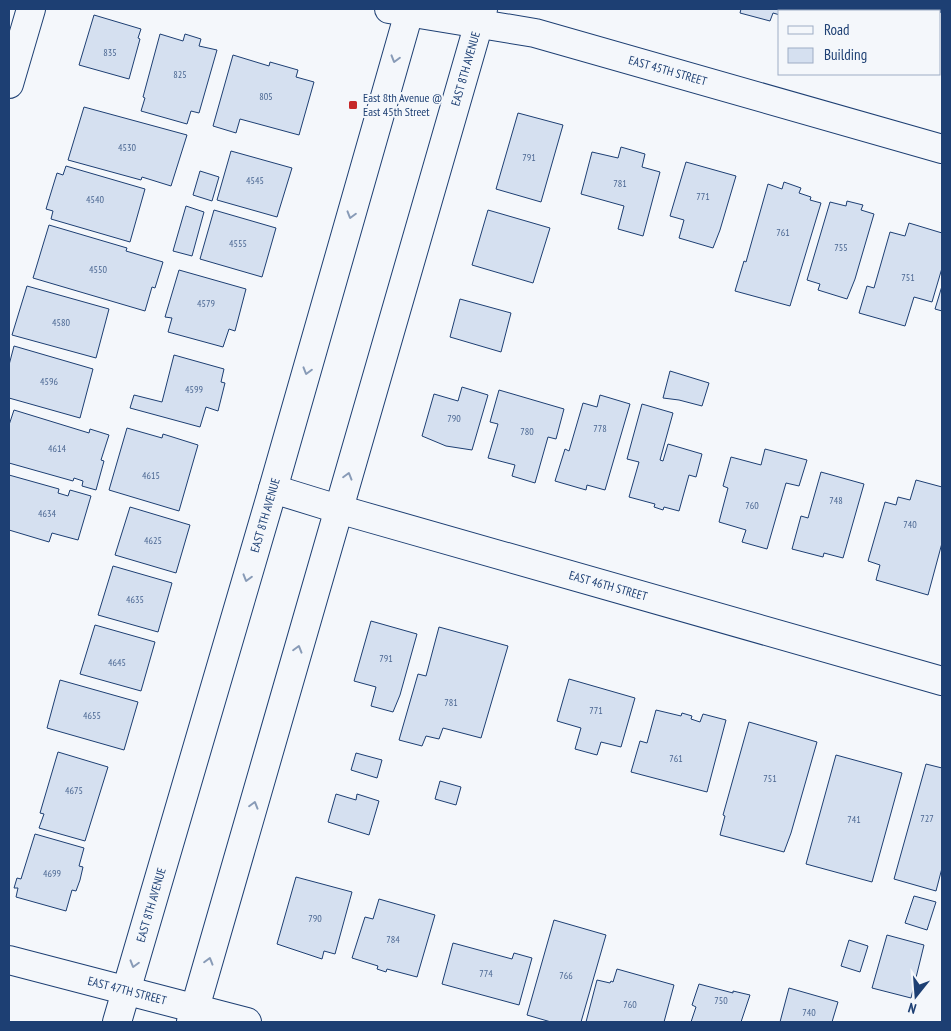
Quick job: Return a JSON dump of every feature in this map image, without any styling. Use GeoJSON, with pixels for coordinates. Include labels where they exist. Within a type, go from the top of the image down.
{"type":"FeatureCollection","features":[{"type":"Feature","properties":{"kind":"main road"},"geometry":{"type":"LineString","coordinates":[[9,84],[31,9]]}},
{"type":"Feature","properties":{"kind":"main road","name":"EAST 45TH STREET"},"geometry":{"type":"LineString","coordinates":[[403,10],[481,17],[942,149]]}},
{"type":"Feature","properties":{"kind":"main road","name":"EAST 8TH AVENUE"},"geometry":{"type":"LineString","coordinates":[[117,1022],[273,489],[403,10]]}},
{"type":"Feature","properties":{"kind":"main road","name":"EAST 8TH AVENUE"},"geometry":{"type":"LineString","coordinates":[[193,1015],[481,17]]}},
{"type":"Feature","properties":{"kind":"main road","name":"EAST 46TH STREET"},"geometry":{"type":"LineString","coordinates":[[273,489],[942,681]]}},
{"type":"Feature","properties":{"kind":"main road","name":"EAST 47TH STREET"},"geometry":{"type":"LineString","coordinates":[[9,960],[127,990],[193,1015],[247,1022]]}},
{"type":"Feature","properties":{"kind":"building"},"geometry":{"type":"Polygon","coordinates":[[[741,9],[794,9],[778,10],[778,14],[773,13],[770,21],[740,13],[741,9]]]}},
{"type":"Feature","properties":{"kind":"building"},"geometry":{"type":"Polygon","coordinates":[[[806,9],[872,9],[872,10],[806,9]]]}},
{"type":"Feature","properties":{"kind":"building"},"geometry":{"type":"Polygon","coordinates":[[[886,9],[941,9],[941,10],[886,9]]]}},
{"type":"Feature","properties":{"kind":"building"},"geometry":{"type":"Polygon","coordinates":[[[94,15],[141,29],[129,79],[79,65],[94,15]]]}},
{"type":"Feature","properties":{"kind":"building"},"geometry":{"type":"Polygon","coordinates":[[[160,34],[183,41],[185,34],[201,39],[199,46],[217,50],[199,113],[191,111],[187,124],[141,111],[160,34]]]}},
{"type":"Feature","properties":{"kind":"building"},"geometry":{"type":"Polygon","coordinates":[[[233,55],[269,66],[270,62],[298,70],[296,77],[314,82],[299,135],[240,119],[236,133],[213,126],[233,55]]]}},
{"type":"Feature","properties":{"kind":"building"},"geometry":{"type":"Polygon","coordinates":[[[84,107],[187,135],[171,186],[142,177],[141,180],[68,160],[84,107]]]}},
{"type":"Feature","properties":{"kind":"building"},"geometry":{"type":"Polygon","coordinates":[[[518,113],[563,125],[541,202],[496,189],[518,113]]]}},
{"type":"Feature","properties":{"kind":"building"},"geometry":{"type":"Polygon","coordinates":[[[621,147],[645,154],[642,167],[660,172],[643,236],[618,229],[624,206],[581,194],[592,152],[618,158],[621,147]]]}},
{"type":"Feature","properties":{"kind":"building"},"geometry":{"type":"Polygon","coordinates":[[[231,151],[292,168],[277,217],[217,200],[231,151]]]}},
{"type":"Feature","properties":{"kind":"building"},"geometry":{"type":"Polygon","coordinates":[[[686,162],[736,176],[713,248],[679,238],[684,220],[670,216],[686,162]]]}},
{"type":"Feature","properties":{"kind":"building"},"geometry":{"type":"Polygon","coordinates":[[[66,166],[145,189],[130,242],[51,219],[53,211],[46,209],[57,173],[63,175],[66,166]]]}},
{"type":"Feature","properties":{"kind":"building"},"geometry":{"type":"Polygon","coordinates":[[[200,171],[219,177],[212,201],[193,195],[200,171]]]}},
{"type":"Feature","properties":{"kind":"building"},"geometry":{"type":"Polygon","coordinates":[[[784,182],[801,188],[799,193],[811,197],[810,200],[821,203],[790,306],[735,291],[744,261],[746,262],[768,184],[782,189],[784,182]]]}},
{"type":"Feature","properties":{"kind":"building"},"geometry":{"type":"Polygon","coordinates":[[[847,201],[863,205],[861,210],[874,214],[855,279],[847,299],[818,290],[820,284],[807,280],[830,202],[846,206],[847,201]]]}},
{"type":"Feature","properties":{"kind":"building"},"geometry":{"type":"Polygon","coordinates":[[[186,206],[204,212],[192,256],[173,251],[186,206]]]}},
{"type":"Feature","properties":{"kind":"building"},"geometry":{"type":"Polygon","coordinates":[[[214,210],[276,228],[262,277],[200,259],[214,210]]]}},
{"type":"Feature","properties":{"kind":"building"},"geometry":{"type":"Polygon","coordinates":[[[488,210],[550,228],[533,283],[472,265],[488,210]]]}},
{"type":"Feature","properties":{"kind":"building"},"geometry":{"type":"Polygon","coordinates":[[[909,223],[942,233],[942,268],[932,302],[914,297],[905,326],[859,313],[867,286],[874,288],[890,232],[905,236],[909,223]]]}},
{"type":"Feature","properties":{"kind":"building"},"geometry":{"type":"Polygon","coordinates":[[[49,225],[127,248],[126,251],[163,262],[155,288],[152,287],[145,311],[33,278],[49,225]]]}},
{"type":"Feature","properties":{"kind":"building"},"geometry":{"type":"Polygon","coordinates":[[[179,270],[246,289],[235,331],[229,329],[223,347],[168,332],[172,318],[165,317],[179,270]]]}},
{"type":"Feature","properties":{"kind":"building"},"geometry":{"type":"Polygon","coordinates":[[[27,286],[109,309],[96,358],[12,335],[27,286]]]}},
{"type":"Feature","properties":{"kind":"building"},"geometry":{"type":"Polygon","coordinates":[[[942,286],[942,311],[935,309],[942,286]]]}},
{"type":"Feature","properties":{"kind":"building"},"geometry":{"type":"Polygon","coordinates":[[[460,299],[511,313],[501,352],[450,337],[460,299]]]}},
{"type":"Feature","properties":{"kind":"building"},"geometry":{"type":"Polygon","coordinates":[[[14,346],[93,369],[80,418],[9,398],[9,365],[14,346]]]}},
{"type":"Feature","properties":{"kind":"building"},"geometry":{"type":"Polygon","coordinates":[[[174,355],[224,369],[221,382],[225,383],[218,411],[206,407],[200,427],[130,408],[134,395],[162,402],[174,355]]]}},
{"type":"Feature","properties":{"kind":"building"},"geometry":{"type":"Polygon","coordinates":[[[670,371],[709,383],[702,406],[663,398],[670,371]]]}},
{"type":"Feature","properties":{"kind":"building"},"geometry":{"type":"Polygon","coordinates":[[[462,387],[488,395],[472,450],[446,446],[422,436],[434,394],[458,401],[462,387]]]}},
{"type":"Feature","properties":{"kind":"building"},"geometry":{"type":"Polygon","coordinates":[[[499,390],[564,409],[556,439],[548,437],[535,483],[512,476],[515,465],[488,458],[498,424],[490,422],[499,390]]]}},
{"type":"Feature","properties":{"kind":"building"},"geometry":{"type":"Polygon","coordinates":[[[600,395],[630,404],[605,490],[587,485],[586,490],[555,481],[565,449],[569,451],[583,403],[597,407],[600,395]]]}},
{"type":"Feature","properties":{"kind":"building"},"geometry":{"type":"Polygon","coordinates":[[[642,404],[673,413],[660,460],[663,461],[668,444],[702,454],[696,477],[689,475],[679,511],[664,507],[663,510],[654,507],[655,504],[629,497],[639,462],[627,459],[642,404]]]}},
{"type":"Feature","properties":{"kind":"building"},"geometry":{"type":"Polygon","coordinates":[[[14,410],[89,433],[90,429],[109,435],[101,460],[104,461],[96,490],[82,486],[83,481],[74,478],[73,481],[9,463],[9,425],[14,410]]]}},
{"type":"Feature","properties":{"kind":"building"},"geometry":{"type":"Polygon","coordinates":[[[127,428],[162,438],[163,434],[198,445],[179,511],[109,490],[127,428]]]}},
{"type":"Feature","properties":{"kind":"building"},"geometry":{"type":"Polygon","coordinates":[[[765,449],[807,460],[799,486],[786,483],[767,549],[742,542],[746,530],[719,522],[728,488],[723,486],[731,457],[761,465],[765,449]]]}},
{"type":"Feature","properties":{"kind":"building"},"geometry":{"type":"Polygon","coordinates":[[[821,472],[864,484],[843,558],[824,553],[823,557],[792,549],[801,516],[808,518],[821,472]]]}},
{"type":"Feature","properties":{"kind":"building"},"geometry":{"type":"Polygon","coordinates":[[[9,475],[59,489],[58,493],[68,496],[70,490],[91,496],[78,540],[52,533],[49,542],[9,530],[9,475]]]}},
{"type":"Feature","properties":{"kind":"building"},"geometry":{"type":"Polygon","coordinates":[[[916,480],[942,487],[942,543],[928,595],[876,580],[880,565],[868,561],[885,502],[896,505],[898,497],[910,500],[916,480]]]}},
{"type":"Feature","properties":{"kind":"building"},"geometry":{"type":"Polygon","coordinates":[[[130,507],[190,525],[176,573],[115,555],[130,507]]]}},
{"type":"Feature","properties":{"kind":"building"},"geometry":{"type":"Polygon","coordinates":[[[113,566],[172,583],[158,632],[98,615],[113,566]]]}},
{"type":"Feature","properties":{"kind":"building"},"geometry":{"type":"Polygon","coordinates":[[[371,621],[417,634],[400,695],[393,712],[371,706],[376,687],[354,681],[371,621]]]}},
{"type":"Feature","properties":{"kind":"building"},"geometry":{"type":"Polygon","coordinates":[[[95,625],[155,642],[141,691],[80,674],[95,625]]]}},
{"type":"Feature","properties":{"kind":"building"},"geometry":{"type":"Polygon","coordinates":[[[439,627],[508,646],[481,738],[443,728],[439,739],[426,736],[422,746],[399,740],[418,674],[426,676],[439,627]]]}},
{"type":"Feature","properties":{"kind":"building"},"geometry":{"type":"Polygon","coordinates":[[[569,679],[635,698],[621,747],[601,742],[597,755],[575,749],[581,728],[557,721],[569,679]]]}},
{"type":"Feature","properties":{"kind":"building"},"geometry":{"type":"Polygon","coordinates":[[[60,680],[138,702],[124,750],[47,728],[60,680]]]}},
{"type":"Feature","properties":{"kind":"building"},"geometry":{"type":"Polygon","coordinates":[[[656,710],[681,716],[682,713],[692,716],[691,719],[700,722],[703,714],[726,720],[707,792],[631,772],[640,741],[647,743],[656,710]]]}},
{"type":"Feature","properties":{"kind":"building"},"geometry":{"type":"Polygon","coordinates":[[[749,722],[817,742],[784,852],[720,835],[725,816],[723,815],[749,722]]]}},
{"type":"Feature","properties":{"kind":"building"},"geometry":{"type":"Polygon","coordinates":[[[58,752],[108,767],[85,841],[39,828],[44,814],[40,813],[58,752]]]}},
{"type":"Feature","properties":{"kind":"building"},"geometry":{"type":"Polygon","coordinates":[[[356,753],[382,760],[377,778],[351,770],[356,753]]]}},
{"type":"Feature","properties":{"kind":"building"},"geometry":{"type":"Polygon","coordinates":[[[836,755],[902,773],[872,882],[806,864],[836,755]]]}},
{"type":"Feature","properties":{"kind":"building"},"geometry":{"type":"Polygon","coordinates":[[[926,764],[942,768],[942,868],[936,891],[894,879],[926,764]]]}},
{"type":"Feature","properties":{"kind":"building"},"geometry":{"type":"Polygon","coordinates":[[[440,781],[461,787],[456,805],[435,799],[440,781]]]}},
{"type":"Feature","properties":{"kind":"building"},"geometry":{"type":"Polygon","coordinates":[[[336,794],[356,800],[357,794],[379,801],[369,835],[328,822],[336,794]]]}},
{"type":"Feature","properties":{"kind":"building"},"geometry":{"type":"Polygon","coordinates":[[[35,834],[84,848],[79,866],[83,867],[80,880],[76,891],[72,890],[66,911],[16,897],[18,888],[14,888],[17,878],[21,879],[35,834]]]}},
{"type":"Feature","properties":{"kind":"building"},"geometry":{"type":"Polygon","coordinates":[[[296,877],[352,892],[335,954],[324,951],[322,959],[277,944],[296,877]]]}},
{"type":"Feature","properties":{"kind":"building"},"geometry":{"type":"Polygon","coordinates":[[[914,896],[936,902],[927,930],[905,923],[914,896]]]}},
{"type":"Feature","properties":{"kind":"building"},"geometry":{"type":"Polygon","coordinates":[[[379,899],[435,915],[417,977],[387,969],[386,972],[377,969],[378,966],[352,958],[365,917],[373,919],[379,899]]]}},
{"type":"Feature","properties":{"kind":"building"},"geometry":{"type":"Polygon","coordinates":[[[554,920],[606,935],[581,1022],[551,1022],[527,1015],[554,920]]]}},
{"type":"Feature","properties":{"kind":"building"},"geometry":{"type":"Polygon","coordinates":[[[887,935],[924,945],[911,998],[872,988],[887,935]]]}},
{"type":"Feature","properties":{"kind":"building"},"geometry":{"type":"Polygon","coordinates":[[[849,940],[868,946],[860,972],[841,966],[849,940]]]}},
{"type":"Feature","properties":{"kind":"building"},"geometry":{"type":"Polygon","coordinates":[[[453,943],[512,959],[514,953],[532,958],[519,1005],[442,984],[453,943]]]}},
{"type":"Feature","properties":{"kind":"building"},"geometry":{"type":"Polygon","coordinates":[[[617,969],[674,985],[664,1022],[586,1022],[597,980],[613,982],[617,969]]]}},
{"type":"Feature","properties":{"kind":"building"},"geometry":{"type":"Polygon","coordinates":[[[699,984],[733,993],[733,991],[750,995],[741,1022],[691,1022],[696,1007],[692,1005],[699,984]]]}},
{"type":"Feature","properties":{"kind":"building"},"geometry":{"type":"Polygon","coordinates":[[[789,988],[838,1002],[832,1022],[780,1022],[789,988]]]}},
{"type":"Feature","properties":{"kind":"place","name":"East 8th Avenue @ East 45th Street"},"geometry":{"type":"Point","coordinates":[353,105]}}]}
